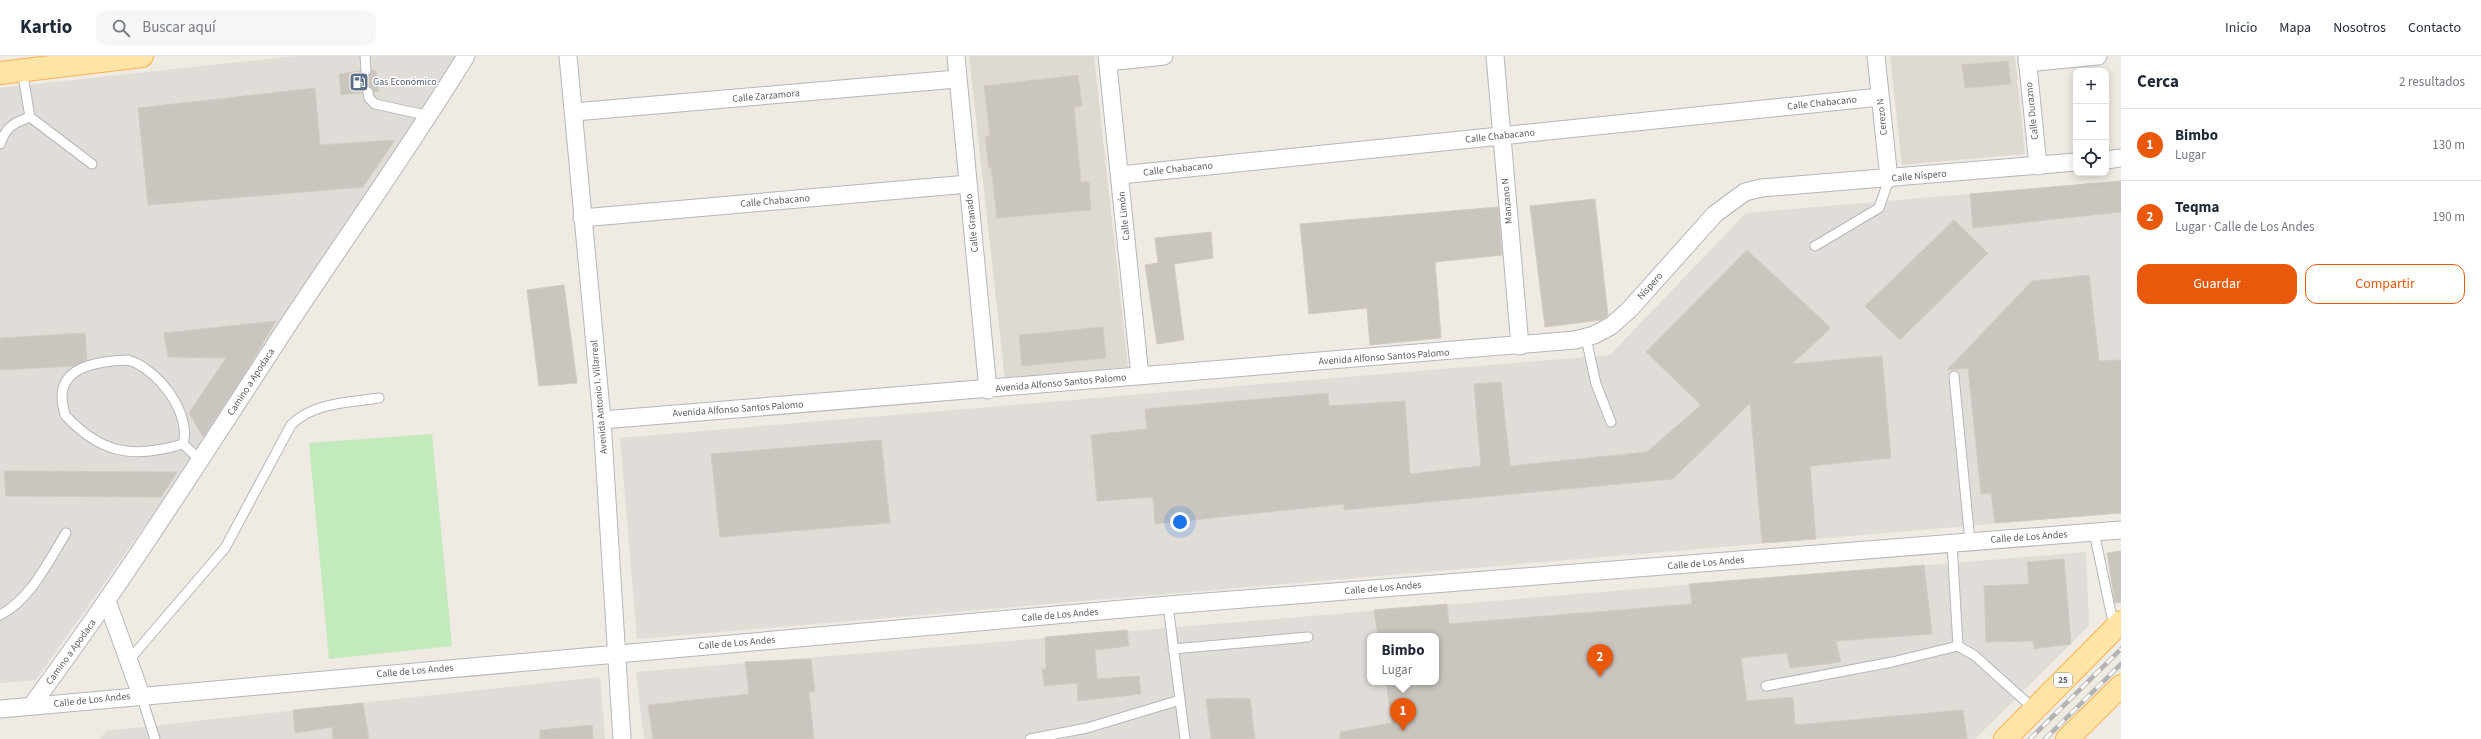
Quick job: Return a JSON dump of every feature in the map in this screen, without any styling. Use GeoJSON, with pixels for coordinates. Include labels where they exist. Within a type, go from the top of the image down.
{"type":"FeatureCollection","features":[{"type":"Feature","properties":{"kind":"main road"},"geometry":{"type":"LineString","coordinates":[[0,73],[142,56]]}},
{"type":"Feature","properties":{"kind":"main road","name":"25"},"geometry":{"type":"LineString","coordinates":[[2005,739],[2118,625]]}},
{"type":"Feature","properties":{"kind":"main road"},"geometry":{"type":"LineString","coordinates":[[2067,739],[2121,686]]}},
{"type":"Feature","properties":{"kind":"street","name":"Camino a Apodaca"},"geometry":{"type":"LineString","coordinates":[[32,706],[107,601],[430,116],[466,56]]}},
{"type":"Feature","properties":{"kind":"street","name":"Avenida Antonio I. Villarreal"},"geometry":{"type":"LineString","coordinates":[[568,56],[602,420],[622,739]]}},
{"type":"Feature","properties":{"kind":"street","name":"Calle Granado"},"geometry":{"type":"LineString","coordinates":[[956,56],[988,390]]}},
{"type":"Feature","properties":{"kind":"street"},"geometry":{"type":"LineString","coordinates":[[1108,59],[1164,56]]}},
{"type":"Feature","properties":{"kind":"street","name":"Manzano N"},"geometry":{"type":"LineString","coordinates":[[1495,56],[1520,346]]}},
{"type":"Feature","properties":{"kind":"street","name":"Cerezo N"},"geometry":{"type":"LineString","coordinates":[[1876,56],[1889,179]]}},
{"type":"Feature","properties":{"kind":"street"},"geometry":{"type":"LineString","coordinates":[[2027,60],[2098,56]]}},
{"type":"Feature","properties":{"kind":"street","name":"Calle Limón"},"geometry":{"type":"LineString","coordinates":[[1108,59],[1140,376]]}},
{"type":"Feature","properties":{"kind":"street","name":"Calle Durazno"},"geometry":{"type":"LineString","coordinates":[[2027,60],[2038,166]]}},
{"type":"Feature","properties":{"kind":"street","name":"Calle Zarzamora"},"geometry":{"type":"LineString","coordinates":[[574,112],[957,79]]}},
{"type":"Feature","properties":{"kind":"street","name":"Calle Chabacano"},"geometry":{"type":"LineString","coordinates":[[1120,175],[1880,97]]}},
{"type":"Feature","properties":{"kind":"street"},"geometry":{"type":"LineString","coordinates":[[2109,160],[2121,158]]}},
{"type":"Feature","properties":{"kind":"street","name":"Calle Níspero"},"geometry":{"type":"LineString","coordinates":[[1762,188],[1889,179],[2073,162]]}},
{"type":"Feature","properties":{"kind":"street","name":"Calle Chabacano"},"geometry":{"type":"LineString","coordinates":[[582,218],[968,184]]}},
{"type":"Feature","properties":{"kind":"street","name":"Níspero"},"geometry":{"type":"LineString","coordinates":[[1520,346],[1586,338],[1611,326],[1629,310],[1715,214],[1745,192],[1762,188]]}},
{"type":"Feature","properties":{"kind":"street","name":"Avenida Alfonso Santos Palomo"},"geometry":{"type":"LineString","coordinates":[[602,420],[1520,346]]}},
{"type":"Feature","properties":{"kind":"street","name":"Calle de Los Andes"},"geometry":{"type":"LineString","coordinates":[[0,708],[616,653],[1168,606],[2121,530]]}},
{"type":"Feature","properties":{"kind":"street"},"geometry":{"type":"LineString","coordinates":[[107,601],[141,695]]}},
{"type":"Feature","properties":{"kind":"lane"},"geometry":{"type":"LineString","coordinates":[[365,56],[366,71]]}},
{"type":"Feature","properties":{"kind":"lane"},"geometry":{"type":"LineString","coordinates":[[22,70],[30,117],[92,164]]}},
{"type":"Feature","properties":{"kind":"lane"},"geometry":{"type":"LineString","coordinates":[[368,92],[369,98],[375,104],[430,116]]}},
{"type":"Feature","properties":{"kind":"lane"},"geometry":{"type":"LineString","coordinates":[[0,144],[5,131],[12,124],[30,117]]}},
{"type":"Feature","properties":{"kind":"lane"},"geometry":{"type":"LineString","coordinates":[[1815,246],[1879,208],[1889,179]]}},
{"type":"Feature","properties":{"kind":"lane"},"geometry":{"type":"LineString","coordinates":[[1586,338],[1596,384],[1611,422]]}},
{"type":"Feature","properties":{"kind":"lane"},"geometry":{"type":"LineString","coordinates":[[128,360],[141,364],[163,385],[178,408],[185,436],[183,444],[164,450],[136,453],[109,447],[94,441],[64,415],[62,397],[64,386],[70,376],[92,364],[128,360]]}},
{"type":"Feature","properties":{"kind":"lane"},"geometry":{"type":"LineString","coordinates":[[1954,376],[1970,542]]}},
{"type":"Feature","properties":{"kind":"lane"},"geometry":{"type":"LineString","coordinates":[[129,660],[225,548],[291,425],[302,414],[318,408],[379,398]]}},
{"type":"Feature","properties":{"kind":"lane"},"geometry":{"type":"LineString","coordinates":[[183,444],[200,460]]}},
{"type":"Feature","properties":{"kind":"lane"},"geometry":{"type":"LineString","coordinates":[[2094,532],[2118,625]]}},
{"type":"Feature","properties":{"kind":"lane"},"geometry":{"type":"LineString","coordinates":[[0,615],[20,601],[32,587],[66,533]]}},
{"type":"Feature","properties":{"kind":"lane"},"geometry":{"type":"LineString","coordinates":[[1952,543],[1958,646]]}},
{"type":"Feature","properties":{"kind":"lane"},"geometry":{"type":"LineString","coordinates":[[1168,606],[1185,739]]}},
{"type":"Feature","properties":{"kind":"lane"},"geometry":{"type":"LineString","coordinates":[[1173,649],[1308,637]]}},
{"type":"Feature","properties":{"kind":"lane"},"geometry":{"type":"LineString","coordinates":[[1766,686],[1892,662],[1958,646],[1974,655],[2034,710]]}},
{"type":"Feature","properties":{"kind":"lane"},"geometry":{"type":"LineString","coordinates":[[141,695],[155,739]]}},
{"type":"Feature","properties":{"kind":"lane"},"geometry":{"type":"LineString","coordinates":[[1030,739],[1087,728],[1180,700]]}},
{"type":"Feature","properties":{"kind":"shaded area"},"geometry":{"type":"Polygon","coordinates":[[[296,56],[456,56],[205,440],[36,680],[0,683],[0,88],[296,56]]]}},
{"type":"Feature","properties":{"kind":"shaded area"},"geometry":{"type":"Polygon","coordinates":[[[969,56],[1094,56],[1128,367],[1005,380],[969,56]]]}},
{"type":"Feature","properties":{"kind":"shaded area"},"geometry":{"type":"Polygon","coordinates":[[[1890,56],[2015,56],[2025,154],[1902,165],[1890,56]]]}},
{"type":"Feature","properties":{"kind":"shaded area"},"geometry":{"type":"Polygon","coordinates":[[[2121,181],[2121,513],[637,639],[620,438],[1610,355],[1746,213],[2121,181]]]}},
{"type":"Feature","properties":{"kind":"shaded area"},"geometry":{"type":"Polygon","coordinates":[[[2086,552],[2089,626],[1975,739],[644,739],[636,672],[2086,552]]]}},
{"type":"Feature","properties":{"kind":"shaded area"},"geometry":{"type":"Polygon","coordinates":[[[600,677],[605,739],[100,739],[106,731],[600,677]]]}},
{"type":"Feature","properties":{"kind":"green space"},"geometry":{"type":"Polygon","coordinates":[[[432,434],[452,646],[329,659],[309,443],[432,434]]]}},
{"type":"Feature","properties":{"kind":"building"},"geometry":{"type":"Polygon","coordinates":[[[2008,61],[2011,84],[1965,88],[1962,65],[2008,61]]]}},
{"type":"Feature","properties":{"kind":"building","name":"Gas Económico"},"geometry":{"type":"Polygon","coordinates":[[[372,70],[376,70],[379,91],[374,92],[372,88],[367,86],[364,88],[362,93],[341,95],[339,74],[360,71],[363,76],[367,77],[372,70]]]}},
{"type":"Feature","properties":{"kind":"building"},"geometry":{"type":"Polygon","coordinates":[[[1078,75],[1082,106],[1074,107],[1081,182],[1089,182],[1091,210],[997,218],[991,167],[989,168],[985,136],[990,136],[984,86],[1078,75]]]}},
{"type":"Feature","properties":{"kind":"building"},"geometry":{"type":"Polygon","coordinates":[[[315,88],[320,145],[395,140],[363,187],[148,205],[138,108],[315,88]]]}},
{"type":"Feature","properties":{"kind":"building"},"geometry":{"type":"Polygon","coordinates":[[[2121,181],[2121,212],[1973,228],[1970,194],[2121,181]]]}},
{"type":"Feature","properties":{"kind":"building"},"geometry":{"type":"Polygon","coordinates":[[[1595,199],[1608,316],[1601,320],[1545,327],[1530,206],[1595,199]]]}},
{"type":"Feature","properties":{"kind":"building"},"geometry":{"type":"Polygon","coordinates":[[[1498,207],[1502,255],[1435,262],[1441,338],[1370,345],[1367,308],[1309,314],[1300,224],[1498,207]]]}},
{"type":"Feature","properties":{"kind":"building"},"geometry":{"type":"Polygon","coordinates":[[[1954,220],[1988,253],[1900,340],[1865,306],[1954,220]]]}},
{"type":"Feature","properties":{"kind":"building"},"geometry":{"type":"Polygon","coordinates":[[[1211,232],[1213,258],[1174,264],[1184,340],[1157,344],[1145,265],[1158,263],[1155,238],[1211,232]]]}},
{"type":"Feature","properties":{"kind":"building"},"geometry":{"type":"Polygon","coordinates":[[[1747,250],[1831,328],[1792,364],[1882,356],[1891,458],[1810,466],[1816,539],[1762,543],[1750,403],[1673,479],[1344,510],[1344,504],[1155,524],[1153,497],[1097,501],[1091,435],[1147,429],[1145,409],[1328,393],[1329,406],[1405,401],[1410,474],[1481,466],[1474,384],[1501,382],[1510,466],[1647,452],[1701,405],[1646,352],[1747,250]]]}},
{"type":"Feature","properties":{"kind":"building"},"geometry":{"type":"Polygon","coordinates":[[[2089,275],[2099,361],[2121,360],[2121,513],[1995,523],[1991,493],[1981,494],[1968,368],[1947,370],[2032,281],[2089,275]]]}},
{"type":"Feature","properties":{"kind":"building"},"geometry":{"type":"Polygon","coordinates":[[[564,285],[577,383],[539,386],[527,290],[564,285]]]}},
{"type":"Feature","properties":{"kind":"building"},"geometry":{"type":"Polygon","coordinates":[[[276,321],[249,367],[203,437],[189,413],[226,358],[168,357],[164,333],[276,321]]]}},
{"type":"Feature","properties":{"kind":"building"},"geometry":{"type":"Polygon","coordinates":[[[1103,327],[1106,358],[1022,366],[1019,335],[1103,327]]]}},
{"type":"Feature","properties":{"kind":"building"},"geometry":{"type":"Polygon","coordinates":[[[85,333],[87,360],[74,366],[0,370],[0,338],[85,333]]]}},
{"type":"Feature","properties":{"kind":"building"},"geometry":{"type":"Polygon","coordinates":[[[881,440],[890,523],[720,537],[711,454],[881,440]]]}},
{"type":"Feature","properties":{"kind":"building"},"geometry":{"type":"Polygon","coordinates":[[[4,471],[177,472],[161,497],[6,496],[4,471]]]}},
{"type":"Feature","properties":{"kind":"building"},"geometry":{"type":"Polygon","coordinates":[[[2121,551],[2121,602],[2115,603],[2107,553],[2121,551]]]}},
{"type":"Feature","properties":{"kind":"building"},"geometry":{"type":"Polygon","coordinates":[[[2064,559],[2071,644],[2034,649],[2033,641],[1986,642],[1984,586],[2029,584],[2027,562],[2064,559]]]}},
{"type":"Feature","properties":{"kind":"building"},"geometry":{"type":"Polygon","coordinates":[[[1924,565],[1932,634],[1836,641],[1841,662],[1790,668],[1787,653],[1741,658],[1747,701],[1793,697],[1795,725],[1963,710],[1967,739],[1340,739],[1340,732],[1392,723],[1386,685],[1439,685],[1439,633],[1378,633],[1374,610],[1447,604],[1449,624],[1692,604],[1689,584],[1924,565]]]}},
{"type":"Feature","properties":{"kind":"building"},"geometry":{"type":"Polygon","coordinates":[[[1127,630],[1129,646],[1095,650],[1097,679],[1139,676],[1141,694],[1078,701],[1077,683],[1044,686],[1042,669],[1046,669],[1045,637],[1127,630]]]}},
{"type":"Feature","properties":{"kind":"building"},"geometry":{"type":"Polygon","coordinates":[[[811,659],[815,692],[809,692],[814,739],[653,739],[648,705],[749,694],[745,662],[811,659]]]}},
{"type":"Feature","properties":{"kind":"building"},"geometry":{"type":"Polygon","coordinates":[[[1250,698],[1255,739],[1211,739],[1206,699],[1250,698]]]}},
{"type":"Feature","properties":{"kind":"building"},"geometry":{"type":"Polygon","coordinates":[[[363,703],[369,739],[333,739],[332,727],[295,733],[293,710],[363,703]]]}},
{"type":"Feature","properties":{"kind":"building"},"geometry":{"type":"Polygon","coordinates":[[[592,725],[593,739],[540,739],[540,730],[592,725]]]}},
{"type":"Feature","properties":{"kind":"railway"},"geometry":{"type":"LineString","coordinates":[[2030,739],[2121,649]]}},
{"type":"Feature","properties":{"kind":"railway"},"geometry":{"type":"LineString","coordinates":[[2045,739],[2121,664]]}},
{"type":"Feature","properties":{"kind":"place","name":"Gas Económico"},"geometry":{"type":"Point","coordinates":[359,82]}},
{"type":"Feature","properties":{"kind":"place","name":"Teqma"},"geometry":{"type":"Point","coordinates":[1600,677]}},
{"type":"Feature","properties":{"kind":"place","name":"Bimbo"},"geometry":{"type":"Point","coordinates":[1403,731]}}]}
